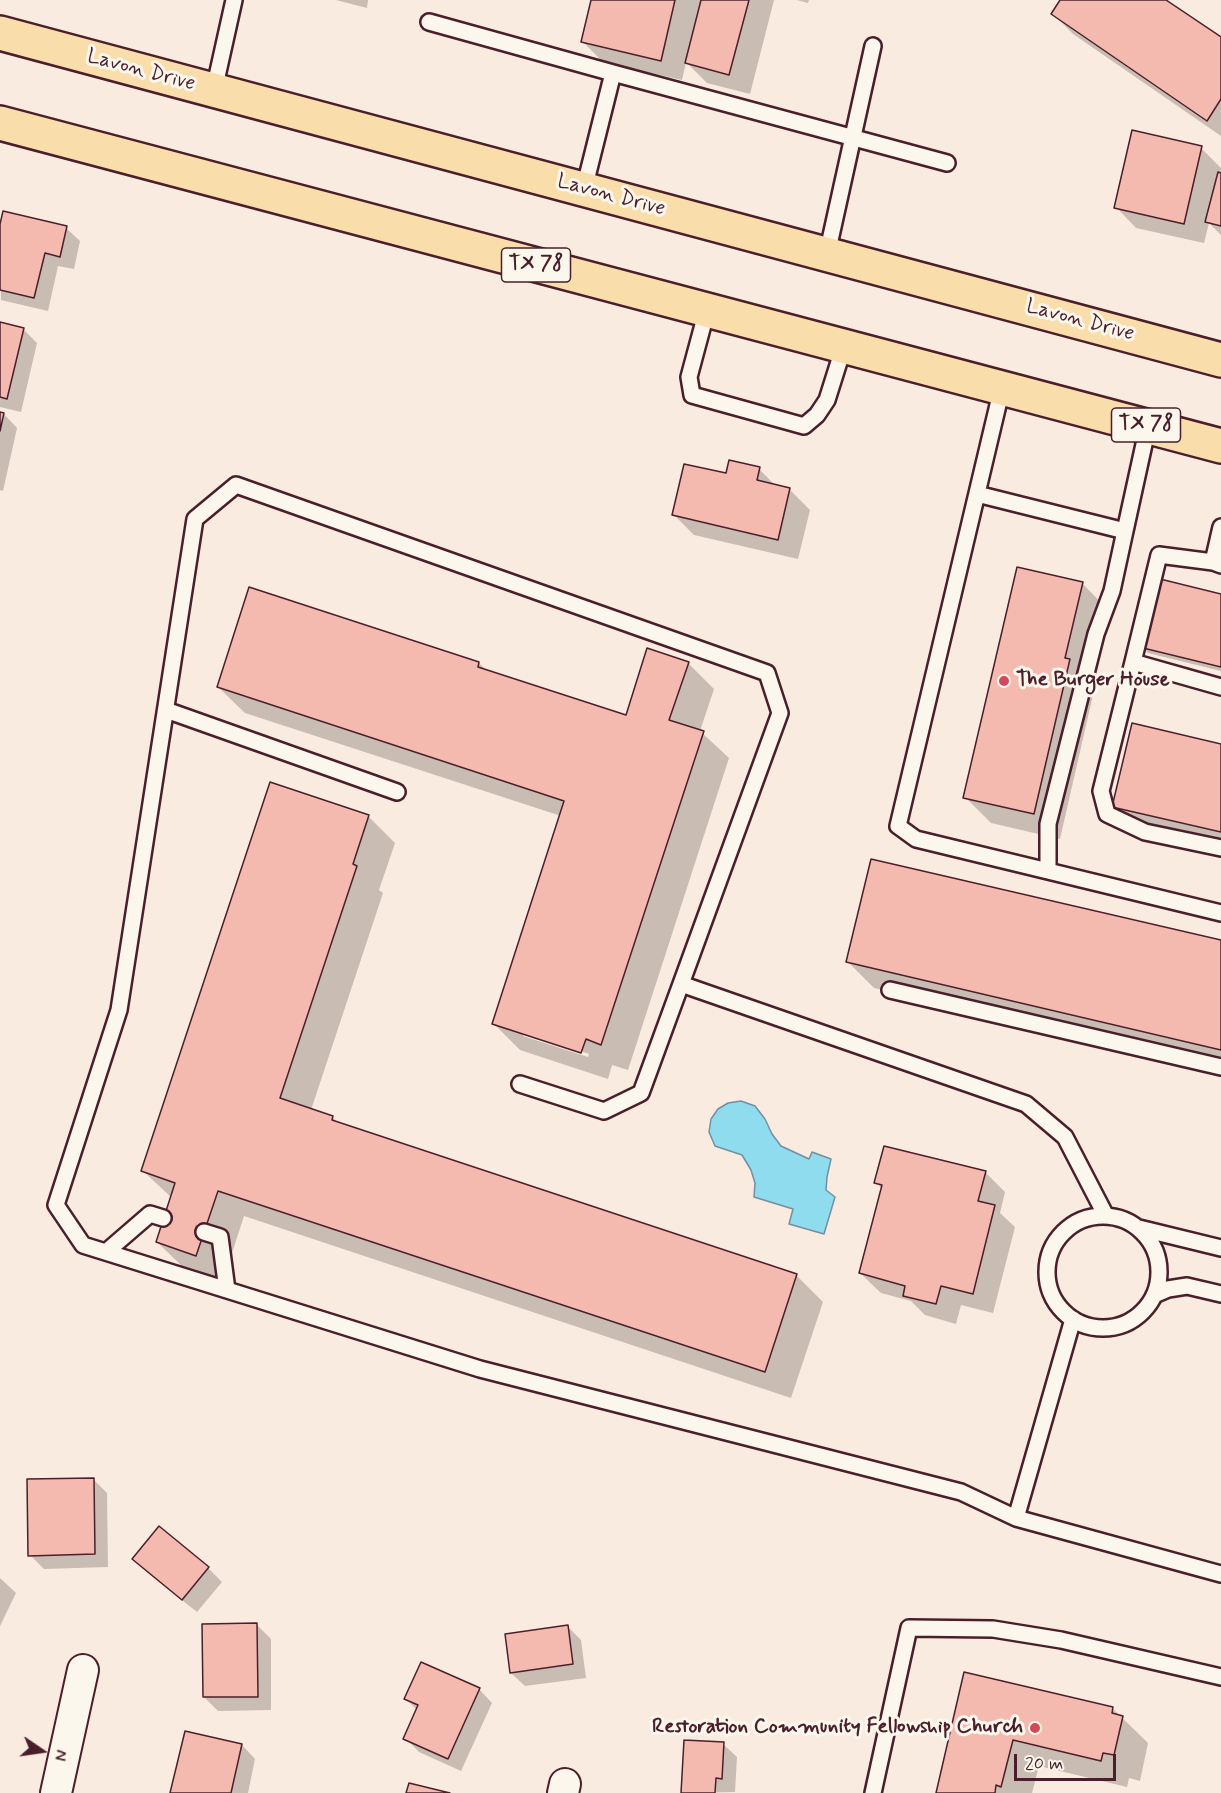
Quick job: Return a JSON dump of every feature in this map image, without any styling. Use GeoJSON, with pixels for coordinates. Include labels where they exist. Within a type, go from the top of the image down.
{"type":"FeatureCollection","features":[{"type":"Feature","properties":{"kind":"main road","name":"Lavon Drive"},"geometry":{"type":"LineString","coordinates":[[0,33],[1221,360]]}},
{"type":"Feature","properties":{"kind":"main road","name":"TX 78"},"geometry":{"type":"LineString","coordinates":[[0,123],[1221,446]]}},
{"type":"Feature","properties":{"kind":"street"},"geometry":{"type":"LineString","coordinates":[[56,1793],[83,1670]]}},
{"type":"Feature","properties":{"kind":"lane"},"geometry":{"type":"LineString","coordinates":[[214,90],[234,0]]}},
{"type":"Feature","properties":{"kind":"lane"},"geometry":{"type":"LineString","coordinates":[[429,22],[947,163]]}},
{"type":"Feature","properties":{"kind":"lane"},"geometry":{"type":"LineString","coordinates":[[827,254],[873,46]]}},
{"type":"Feature","properties":{"kind":"lane"},"geometry":{"type":"LineString","coordinates":[[584,189],[613,73]]}},
{"type":"Feature","properties":{"kind":"lane"},"geometry":{"type":"LineString","coordinates":[[707,310],[689,377],[692,394],[804,426],[817,416],[827,400],[844,346]]}},
{"type":"Feature","properties":{"kind":"lane"},"geometry":{"type":"LineString","coordinates":[[1002,388],[898,826],[916,839],[1221,913]]}},
{"type":"Feature","properties":{"kind":"lane"},"geometry":{"type":"LineString","coordinates":[[1048,871],[1048,824],[1096,634],[1112,591],[1148,426]]}},
{"type":"Feature","properties":{"kind":"lane"},"geometry":{"type":"LineString","coordinates":[[520,1084],[604,1111],[640,1092],[780,713],[767,672],[236,485],[195,519],[119,1010],[56,1205],[83,1245],[480,1369],[961,1492],[1016,1518],[1221,1574]]}},
{"type":"Feature","properties":{"kind":"lane"},"geometry":{"type":"LineString","coordinates":[[977,494],[1125,531]]}},
{"type":"Feature","properties":{"kind":"lane"},"geometry":{"type":"LineString","coordinates":[[1221,527],[1217,563],[1159,555],[1101,791],[1107,814],[1144,832],[1221,848]]}},
{"type":"Feature","properties":{"kind":"lane"},"geometry":{"type":"LineString","coordinates":[[1133,663],[1221,687]]}},
{"type":"Feature","properties":{"kind":"lane"},"geometry":{"type":"LineString","coordinates":[[166,710],[397,792]]}},
{"type":"Feature","properties":{"kind":"lane"},"geometry":{"type":"LineString","coordinates":[[681,984],[1026,1104],[1065,1137],[1106,1216]]}},
{"type":"Feature","properties":{"kind":"lane"},"geometry":{"type":"LineString","coordinates":[[890,990],[1221,1067]]}},
{"type":"Feature","properties":{"kind":"lane"},"geometry":{"type":"LineString","coordinates":[[106,1252],[150,1214],[164,1218]]}},
{"type":"Feature","properties":{"kind":"lane"},"geometry":{"type":"LineString","coordinates":[[1106,1216],[1124,1219],[1137,1227],[1150,1241],[1157,1258],[1159,1277],[1154,1295],[1143,1311],[1128,1322],[1110,1328],[1090,1327],[1073,1319],[1059,1307],[1050,1290],[1047,1271],[1050,1252],[1059,1236],[1072,1225],[1088,1218],[1106,1216]]}},
{"type":"Feature","properties":{"kind":"lane"},"geometry":{"type":"LineString","coordinates":[[1137,1227],[1221,1248]]}},
{"type":"Feature","properties":{"kind":"lane"},"geometry":{"type":"LineString","coordinates":[[204,1232],[220,1237],[227,1290]]}},
{"type":"Feature","properties":{"kind":"lane"},"geometry":{"type":"LineString","coordinates":[[1154,1295],[1168,1289],[1187,1286],[1221,1294]]}},
{"type":"Feature","properties":{"kind":"lane"},"geometry":{"type":"LineString","coordinates":[[1016,1518],[1073,1319]]}},
{"type":"Feature","properties":{"kind":"lane"},"geometry":{"type":"LineString","coordinates":[[873,1793],[909,1628],[993,1629],[1061,1640],[1221,1677]]}},
{"type":"Feature","properties":{"kind":"water"},"geometry":{"type":"Polygon","coordinates":[[[741,1101],[755,1106],[781,1146],[809,1159],[812,1152],[831,1159],[826,1190],[835,1197],[824,1234],[789,1224],[793,1209],[754,1197],[755,1183],[751,1170],[742,1155],[715,1146],[709,1132],[711,1119],[718,1109],[728,1103],[741,1101]]]}},
{"type":"Feature","properties":{"kind":"building"},"geometry":{"type":"Polygon","coordinates":[[[591,0],[675,0],[661,61],[581,42],[591,0]]]}},
{"type":"Feature","properties":{"kind":"building"},"geometry":{"type":"Polygon","coordinates":[[[701,0],[749,0],[729,75],[685,63],[701,0]]]}},
{"type":"Feature","properties":{"kind":"building"},"geometry":{"type":"Polygon","coordinates":[[[1060,0],[1166,0],[1221,37],[1221,99],[1207,121],[1051,14],[1060,0]]]}},
{"type":"Feature","properties":{"kind":"building"},"geometry":{"type":"Polygon","coordinates":[[[1132,130],[1202,146],[1184,224],[1114,208],[1132,130]]]}},
{"type":"Feature","properties":{"kind":"building"},"geometry":{"type":"Polygon","coordinates":[[[1218,172],[1221,173],[1221,226],[1205,222],[1218,172]]]}},
{"type":"Feature","properties":{"kind":"building"},"geometry":{"type":"Polygon","coordinates":[[[3,211],[67,226],[60,257],[45,253],[34,298],[0,290],[0,224],[3,211]]]}},
{"type":"Feature","properties":{"kind":"building"},"geometry":{"type":"Polygon","coordinates":[[[0,322],[24,328],[7,399],[0,397],[0,322]]]}},
{"type":"Feature","properties":{"kind":"building"},"geometry":{"type":"Polygon","coordinates":[[[0,412],[4,413],[0,431],[0,412]]]}},
{"type":"Feature","properties":{"kind":"building"},"geometry":{"type":"Polygon","coordinates":[[[729,460],[760,467],[757,480],[790,488],[778,540],[672,515],[684,464],[726,473],[729,460]]]}},
{"type":"Feature","properties":{"kind":"building"},"geometry":{"type":"Polygon","coordinates":[[[1017,567],[1083,582],[1065,658],[1070,659],[1034,814],[963,798],[1017,567]]]}},
{"type":"Feature","properties":{"kind":"building"},"geometry":{"type":"Polygon","coordinates":[[[1156,578],[1221,594],[1221,667],[1139,647],[1156,578]]]}},
{"type":"Feature","properties":{"kind":"building"},"geometry":{"type":"Polygon","coordinates":[[[249,587],[479,662],[478,667],[626,715],[647,648],[689,662],[669,720],[704,731],[601,1045],[586,1039],[581,1053],[492,1024],[564,801],[217,687],[249,587]]]}},
{"type":"Feature","properties":{"kind":"building"},"geometry":{"type":"Polygon","coordinates":[[[1132,723],[1221,744],[1221,832],[1112,807],[1132,723]]]}},
{"type":"Feature","properties":{"kind":"building"},"geometry":{"type":"Polygon","coordinates":[[[270,782],[369,815],[353,864],[357,866],[280,1098],[333,1116],[332,1120],[797,1274],[765,1372],[218,1191],[196,1256],[156,1242],[175,1183],[141,1171],[270,782]]]}},
{"type":"Feature","properties":{"kind":"building"},"geometry":{"type":"Polygon","coordinates":[[[871,859],[1221,940],[1221,1050],[846,962],[871,859]]]}},
{"type":"Feature","properties":{"kind":"building"},"geometry":{"type":"Polygon","coordinates":[[[884,1146],[986,1171],[978,1201],[995,1205],[973,1294],[941,1286],[936,1304],[903,1296],[905,1286],[859,1273],[882,1185],[874,1183],[884,1146]]]}},
{"type":"Feature","properties":{"kind":"building"},"geometry":{"type":"Polygon","coordinates":[[[94,1478],[95,1554],[28,1556],[27,1479],[94,1478]]]}},
{"type":"Feature","properties":{"kind":"building"},"geometry":{"type":"Polygon","coordinates":[[[159,1526],[209,1567],[182,1600],[132,1559],[159,1526]]]}},
{"type":"Feature","properties":{"kind":"building"},"geometry":{"type":"Polygon","coordinates":[[[257,1623],[258,1697],[203,1697],[202,1624],[257,1623]]]}},
{"type":"Feature","properties":{"kind":"building"},"geometry":{"type":"Polygon","coordinates":[[[568,1625],[573,1664],[510,1673],[505,1634],[568,1625]]]}},
{"type":"Feature","properties":{"kind":"building"},"geometry":{"type":"Polygon","coordinates":[[[421,1662],[480,1688],[448,1759],[403,1739],[418,1705],[404,1699],[421,1662]]]}},
{"type":"Feature","properties":{"kind":"building","name":"Restoration Community Fellowship Church"},"geometry":{"type":"Polygon","coordinates":[[[964,1672],[1113,1707],[1112,1713],[1123,1716],[1114,1755],[1103,1753],[1101,1761],[1013,1740],[1001,1787],[996,1785],[995,1793],[936,1793],[964,1672]]]}},
{"type":"Feature","properties":{"kind":"building"},"geometry":{"type":"Polygon","coordinates":[[[185,1731],[242,1744],[231,1793],[170,1793],[185,1731]]]}},
{"type":"Feature","properties":{"kind":"building"},"geometry":{"type":"Polygon","coordinates":[[[684,1740],[724,1742],[722,1779],[716,1778],[715,1793],[681,1793],[684,1740]]]}},
{"type":"Feature","properties":{"kind":"building"},"geometry":{"type":"Polygon","coordinates":[[[409,1783],[450,1793],[406,1793],[409,1783]]]}},
{"type":"Feature","properties":{"kind":"place","name":"The Burger House"},"geometry":{"type":"Point","coordinates":[1004,681]}},
{"type":"Feature","properties":{"kind":"place","name":"Restoration Community Fellowship Church"},"geometry":{"type":"Point","coordinates":[1035,1728]}}]}
